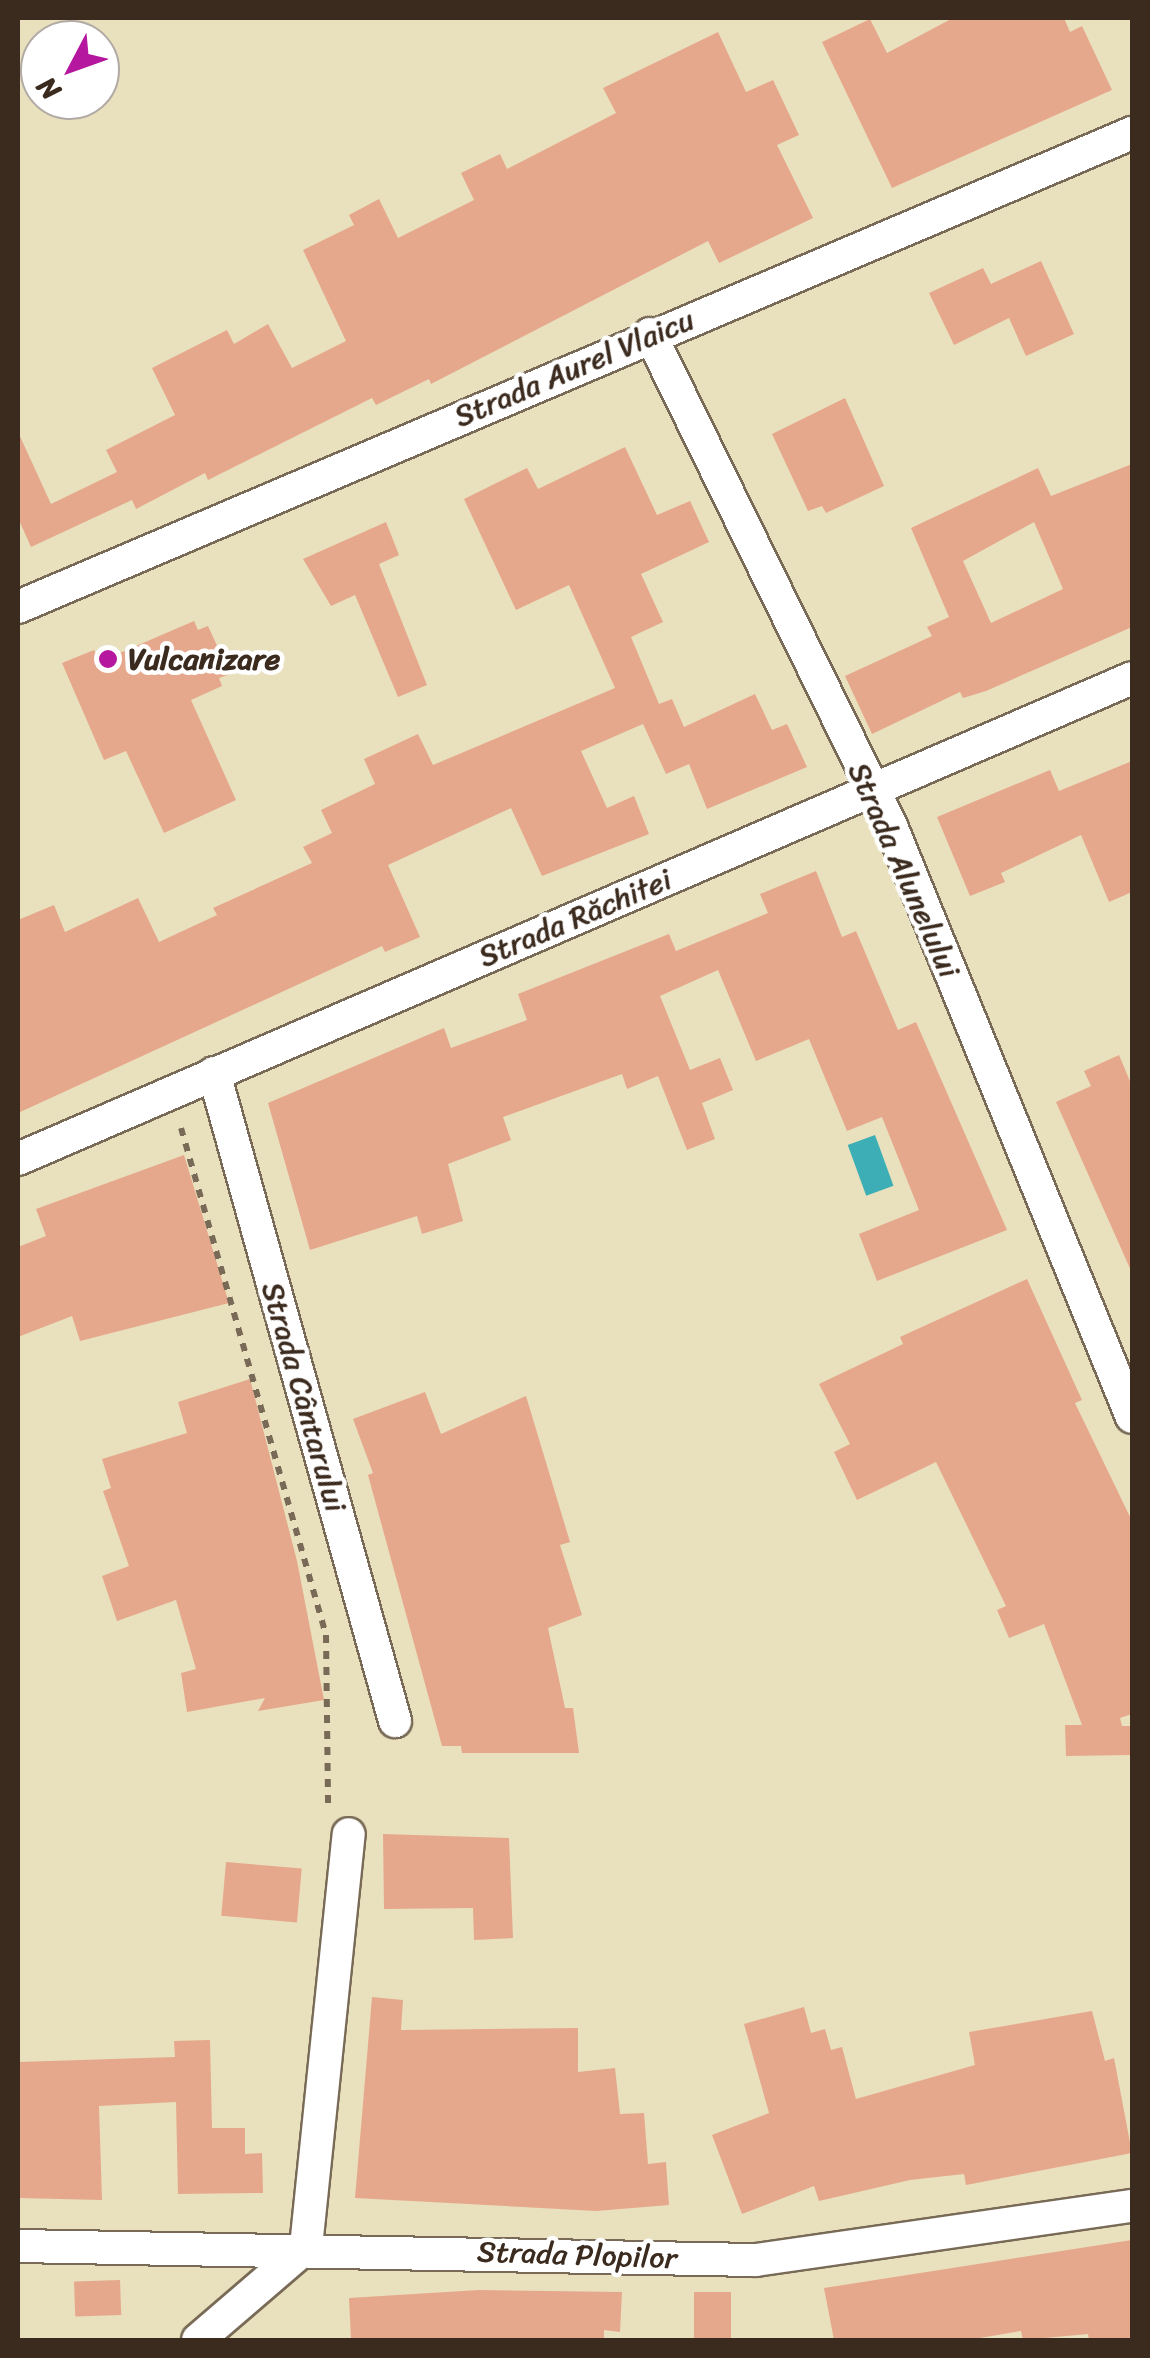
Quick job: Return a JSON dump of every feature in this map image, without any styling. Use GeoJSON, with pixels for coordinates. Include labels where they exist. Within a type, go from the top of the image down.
{"type":"FeatureCollection","features":[{"type":"Feature","properties":{"kind":"street","name":"Strada Aurel Vlaicu"},"geometry":{"type":"LineString","coordinates":[[18,607],[650,334],[1132,133]]}},
{"type":"Feature","properties":{"kind":"street","name":"Strada Alunelului"},"geometry":{"type":"LineString","coordinates":[[650,334],[874,788],[1132,1417]]}},
{"type":"Feature","properties":{"kind":"street","name":"Strada Răchitei"},"geometry":{"type":"LineString","coordinates":[[18,1159],[1132,678]]}},
{"type":"Feature","properties":{"kind":"street","name":"Strada Cântarului"},"geometry":{"type":"LineString","coordinates":[[214,1074],[394,1721]]}},
{"type":"Feature","properties":{"kind":"street"},"geometry":{"type":"LineString","coordinates":[[198,2340],[306,2247],[338,1822]]}},
{"type":"Feature","properties":{"kind":"street","name":"Strada Plopilor"},"geometry":{"type":"LineString","coordinates":[[18,2246],[306,2247],[756,2260],[1132,2206]]}},
{"type":"Feature","properties":{"kind":"path"},"geometry":{"type":"LineString","coordinates":[[170,1093],[233,1293],[326,1635],[338,1822]]}},
{"type":"Feature","properties":{"kind":"water"},"geometry":{"type":"Polygon","coordinates":[[[875,1135],[893,1186],[866,1196],[848,1145],[875,1135]]]}},
{"type":"Feature","properties":{"kind":"building"},"geometry":{"type":"Polygon","coordinates":[[[953,18],[1064,18],[1070,32],[1082,26],[1112,90],[892,188],[822,42],[870,19],[887,53],[953,18]]]}},
{"type":"Feature","properties":{"kind":"building"},"geometry":{"type":"Polygon","coordinates":[[[718,32],[746,92],[773,80],[799,135],[777,145],[813,218],[719,263],[708,241],[431,384],[429,379],[376,405],[372,398],[208,480],[205,473],[136,509],[132,500],[31,547],[18,518],[18,432],[51,504],[117,472],[106,450],[175,415],[152,368],[227,330],[234,344],[268,324],[292,368],[346,341],[303,250],[354,225],[349,215],[379,199],[398,238],[474,200],[461,173],[500,154],[507,169],[616,113],[603,88],[718,32]]]}},
{"type":"Feature","properties":{"kind":"building"},"geometry":{"type":"Polygon","coordinates":[[[1041,261],[1074,334],[1026,356],[1009,318],[954,345],[929,293],[983,268],[991,284],[1041,261]]]}},
{"type":"Feature","properties":{"kind":"building"},"geometry":{"type":"Polygon","coordinates":[[[845,398],[884,486],[826,513],[822,506],[808,511],[772,434],[845,398]]]}},
{"type":"Feature","properties":{"kind":"building"},"geometry":{"type":"Polygon","coordinates":[[[625,447],[657,515],[690,501],[709,542],[641,574],[663,622],[631,637],[659,704],[672,699],[684,727],[755,694],[772,730],[787,724],[807,767],[707,809],[689,764],[666,774],[643,724],[581,751],[607,808],[634,796],[649,834],[542,876],[511,808],[388,865],[420,937],[385,952],[382,946],[18,1113],[18,920],[54,905],[65,932],[138,898],[159,942],[217,915],[213,908],[312,863],[303,847],[332,833],[321,810],[375,784],[364,759],[418,734],[433,765],[615,688],[569,585],[516,610],[464,499],[527,468],[538,489],[625,447]]]}},
{"type":"Feature","properties":{"kind":"building"},"geometry":{"type":"Polygon","coordinates":[[[1132,464],[1132,627],[986,691],[963,698],[960,692],[872,734],[845,676],[932,636],[927,627],[949,617],[911,528],[1038,468],[1051,496],[1132,464]],[[1034,522],[963,561],[991,623],[1063,589],[1034,522]]]}},
{"type":"Feature","properties":{"kind":"building"},"geometry":{"type":"Polygon","coordinates":[[[386,522],[399,555],[379,564],[427,685],[398,697],[355,595],[331,606],[303,559],[386,522]]]}},
{"type":"Feature","properties":{"kind":"building"},"geometry":{"type":"Polygon","coordinates":[[[194,621],[198,630],[208,626],[230,674],[219,678],[222,686],[191,700],[236,800],[164,833],[126,751],[104,760],[62,663],[94,650],[99,662],[194,621]]]}},
{"type":"Feature","properties":{"kind":"building"},"geometry":{"type":"Polygon","coordinates":[[[1132,761],[1132,892],[1109,902],[1081,835],[1001,873],[1005,882],[970,896],[937,817],[1050,770],[1059,791],[1132,761]]]}},
{"type":"Feature","properties":{"kind":"building"},"geometry":{"type":"Polygon","coordinates":[[[816,871],[842,937],[856,931],[898,1030],[916,1022],[1007,1230],[877,1281],[859,1234],[919,1210],[882,1117],[847,1131],[809,1039],[756,1061],[718,970],[660,996],[690,1070],[720,1058],[733,1090],[702,1103],[715,1139],[687,1150],[658,1076],[627,1089],[622,1074],[503,1117],[511,1140],[448,1164],[463,1221],[422,1234],[417,1216],[310,1250],[268,1103],[444,1028],[451,1048],[527,1020],[518,994],[669,934],[676,951],[768,913],[760,894],[816,871]]]}},
{"type":"Feature","properties":{"kind":"building"},"geometry":{"type":"Polygon","coordinates":[[[1119,1055],[1132,1086],[1132,1273],[1056,1102],[1091,1086],[1084,1071],[1119,1055]]]}},
{"type":"Feature","properties":{"kind":"building"},"geometry":{"type":"Polygon","coordinates":[[[184,1155],[229,1303],[80,1341],[72,1316],[18,1337],[18,1247],[46,1236],[36,1209],[184,1155]]]}},
{"type":"Feature","properties":{"kind":"building"},"geometry":{"type":"Polygon","coordinates":[[[1027,1279],[1082,1400],[1075,1403],[1132,1521],[1132,1714],[1120,1718],[1122,1726],[1132,1726],[1132,1755],[1066,1756],[1065,1725],[1082,1725],[1044,1624],[1009,1638],[997,1610],[1006,1606],[936,1462],[857,1500],[834,1452],[850,1444],[819,1384],[903,1344],[900,1337],[1027,1279]]]}},
{"type":"Feature","properties":{"kind":"building"},"geometry":{"type":"Polygon","coordinates":[[[250,1379],[297,1561],[324,1700],[258,1711],[265,1698],[187,1712],[181,1673],[196,1669],[176,1600],[117,1621],[102,1576],[129,1566],[103,1491],[111,1488],[102,1459],[187,1433],[178,1402],[250,1379]]]}},
{"type":"Feature","properties":{"kind":"building"},"geometry":{"type":"Polygon","coordinates":[[[425,1392],[441,1434],[526,1396],[570,1542],[560,1545],[582,1615],[548,1628],[565,1708],[573,1708],[579,1753],[462,1753],[461,1746],[442,1746],[368,1475],[373,1473],[353,1419],[425,1392]]]}},
{"type":"Feature","properties":{"kind":"building"},"geometry":{"type":"Polygon","coordinates":[[[383,1834],[509,1838],[513,1938],[474,1940],[473,1908],[384,1909],[383,1834]]]}},
{"type":"Feature","properties":{"kind":"building"},"geometry":{"type":"Polygon","coordinates":[[[226,1862],[302,1869],[297,1922],[221,1916],[226,1862]]]}},
{"type":"Feature","properties":{"kind":"building"},"geometry":{"type":"Polygon","coordinates":[[[372,1997],[403,2000],[401,2030],[578,2028],[578,2072],[615,2068],[620,2114],[644,2113],[648,2164],[666,2162],[669,2205],[596,2211],[355,2198],[372,1997]]]}},
{"type":"Feature","properties":{"kind":"building"},"geometry":{"type":"Polygon","coordinates":[[[804,2007],[811,2033],[825,2029],[831,2050],[842,2047],[856,2099],[975,2065],[969,2032],[1092,2011],[1105,2061],[1114,2058],[1132,2153],[966,2185],[964,2174],[910,2180],[819,2201],[814,2186],[742,2214],[712,2135],[769,2113],[744,2024],[804,2007]]]}},
{"type":"Feature","properties":{"kind":"building"},"geometry":{"type":"Polygon","coordinates":[[[210,2040],[212,2128],[245,2128],[245,2154],[262,2153],[263,2193],[178,2194],[176,2102],[99,2106],[102,2200],[18,2198],[18,2062],[175,2057],[174,2041],[210,2040]]]}},
{"type":"Feature","properties":{"kind":"building"},"geometry":{"type":"Polygon","coordinates":[[[1132,2240],[1132,2340],[1089,2340],[1088,2334],[1023,2340],[1021,2331],[968,2340],[834,2340],[824,2288],[1132,2240]]]}},
{"type":"Feature","properties":{"kind":"building"},"geometry":{"type":"Polygon","coordinates":[[[120,2280],[121,2315],[75,2317],[74,2282],[120,2280]]]}},
{"type":"Feature","properties":{"kind":"building"},"geometry":{"type":"Polygon","coordinates":[[[479,2290],[622,2292],[620,2332],[604,2330],[604,2340],[351,2340],[349,2298],[479,2290]]]}},
{"type":"Feature","properties":{"kind":"building"},"geometry":{"type":"Polygon","coordinates":[[[694,2292],[731,2292],[731,2340],[694,2340],[694,2292]]]}},
{"type":"Feature","properties":{"kind":"place","name":"Vulcanizare"},"geometry":{"type":"Point","coordinates":[108,659]}}]}
